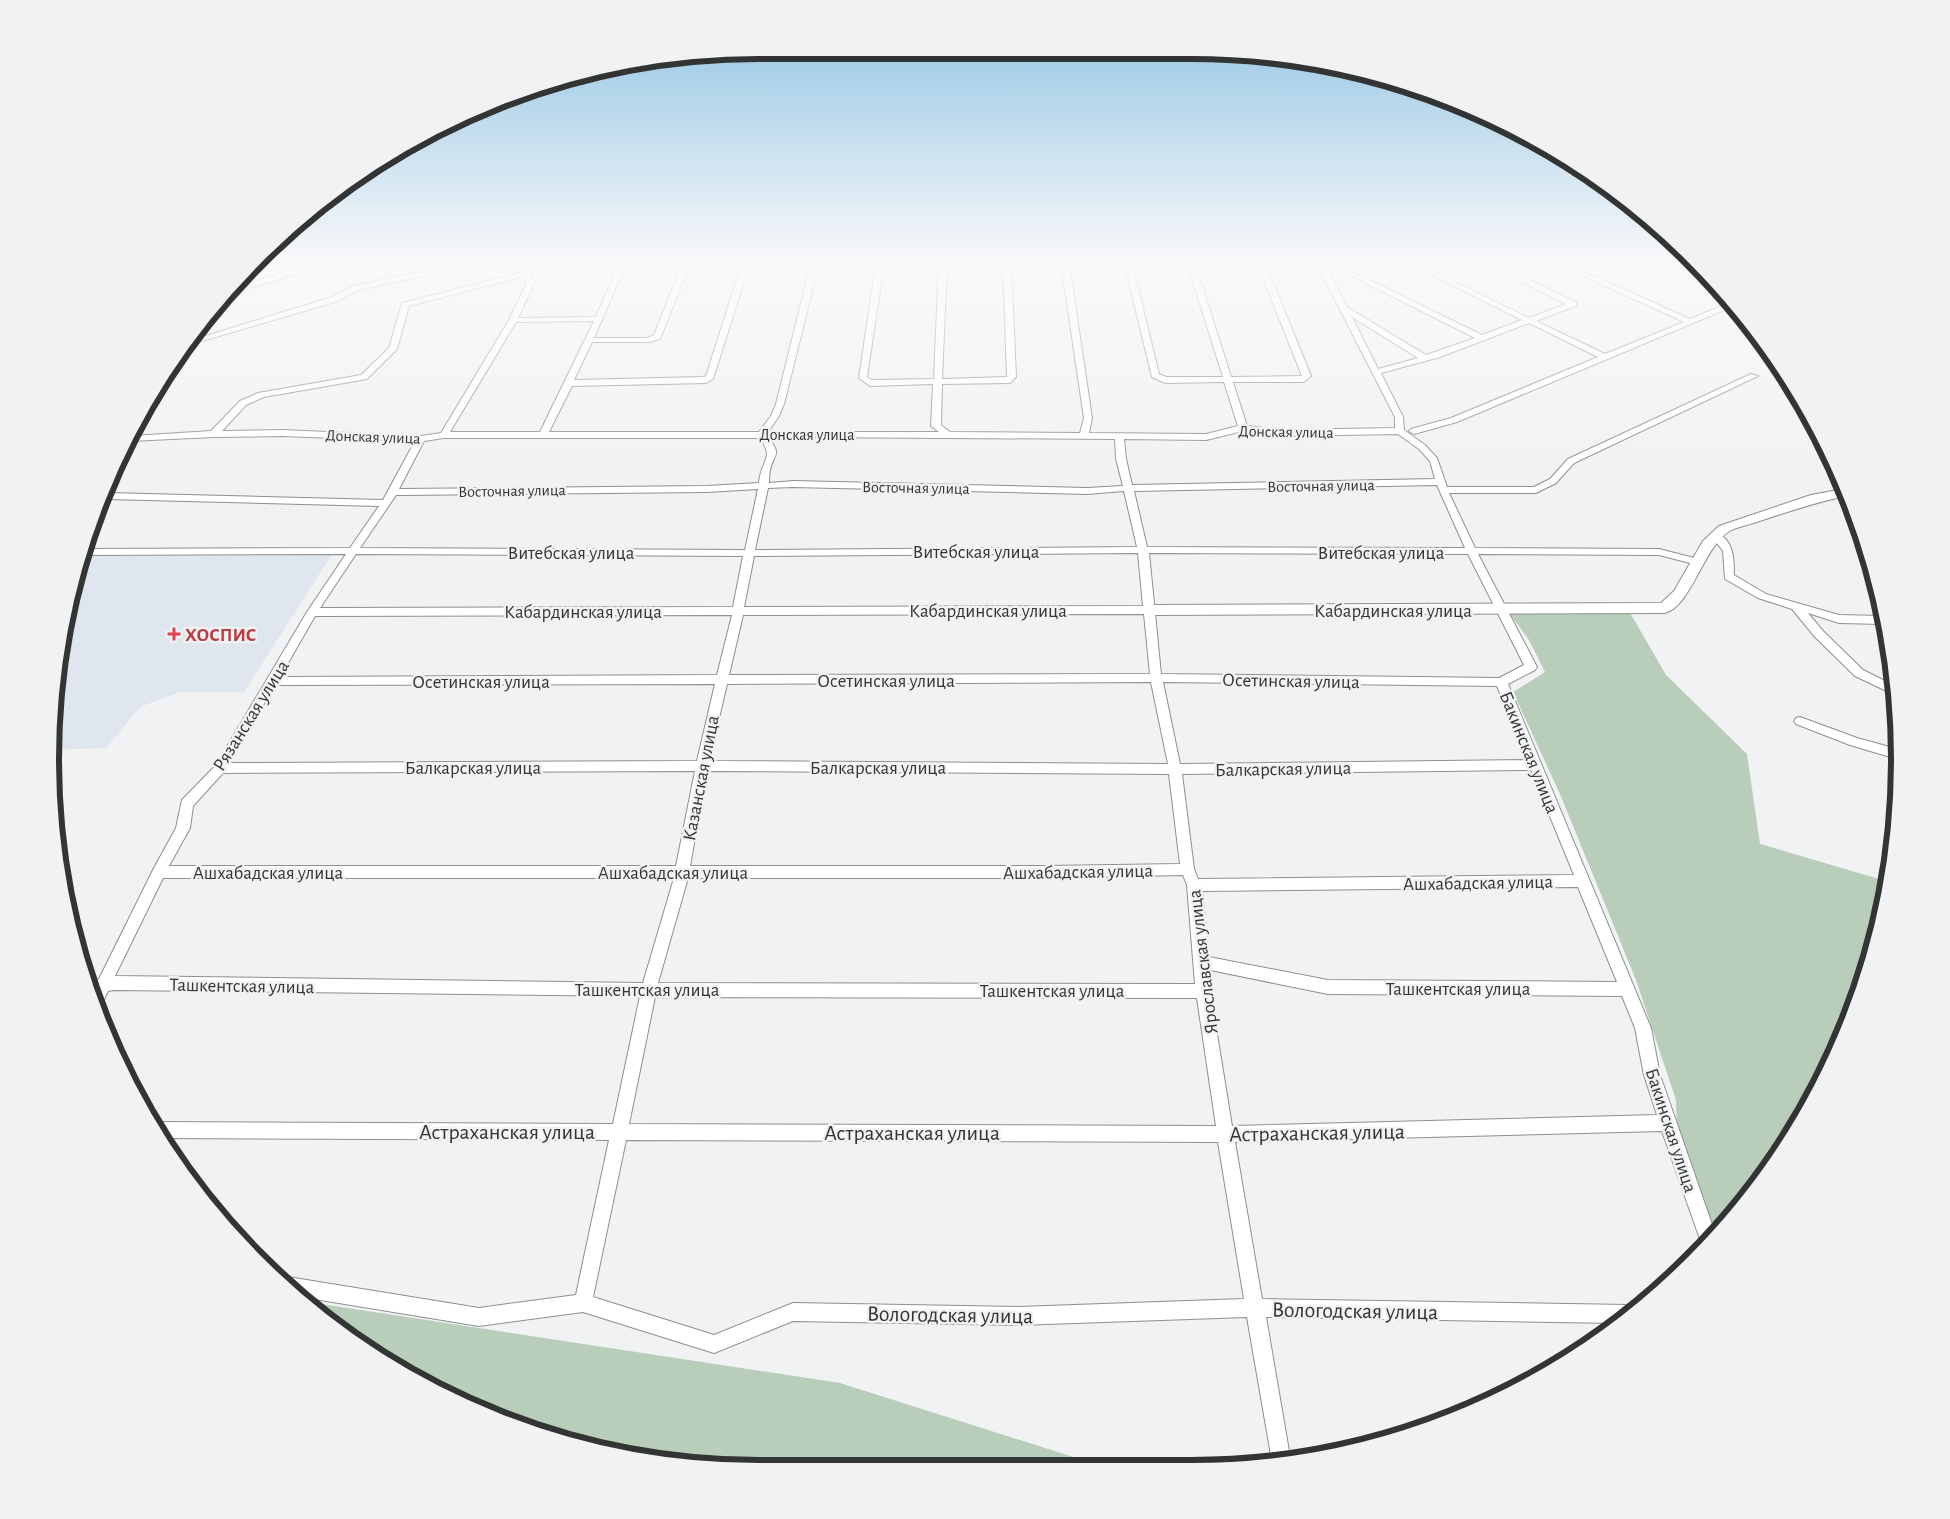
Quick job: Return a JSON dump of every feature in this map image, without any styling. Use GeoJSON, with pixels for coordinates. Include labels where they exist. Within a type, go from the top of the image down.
{"type":"FeatureCollection","features":[{"type":"Feature","properties":{"kind":"street"},"geometry":{"type":"LineString","coordinates":[[199,340],[220,334]]}},
{"type":"Feature","properties":{"kind":"street"},"geometry":{"type":"LineString","coordinates":[[214,434],[243,403],[261,395],[364,377],[393,349],[397,334]]}},
{"type":"Feature","properties":{"kind":"street"},"geometry":{"type":"LineString","coordinates":[[444,435],[505,334]]}},
{"type":"Feature","properties":{"kind":"street"},"geometry":{"type":"LineString","coordinates":[[544,434],[592,334]]}},
{"type":"Feature","properties":{"kind":"street"},"geometry":{"type":"LineString","coordinates":[[589,340],[650,340],[657,337],[658,334]]}},
{"type":"Feature","properties":{"kind":"street"},"geometry":{"type":"LineString","coordinates":[[568,383],[706,380],[710,377],[724,334]]}},
{"type":"Feature","properties":{"kind":"street"},"geometry":{"type":"LineString","coordinates":[[775,416],[787,434],[778,438],[772,448],[762,434],[775,416],[780,404],[797,334]]}},
{"type":"Feature","properties":{"kind":"street"},"geometry":{"type":"LineString","coordinates":[[870,334],[863,378],[870,383],[1005,381],[1012,377],[1010,334]]}},
{"type":"Feature","properties":{"kind":"street"},"geometry":{"type":"LineString","coordinates":[[939,334],[936,426],[948,435]]}},
{"type":"Feature","properties":{"kind":"street"},"geometry":{"type":"LineString","coordinates":[[1076,334],[1088,418],[1084,435]]}},
{"type":"Feature","properties":{"kind":"street"},"geometry":{"type":"LineString","coordinates":[[1145,334],[1155,375],[1165,380],[1299,380],[1307,376],[1290,334]]}},
{"type":"Feature","properties":{"kind":"street"},"geometry":{"type":"LineString","coordinates":[[1214,334],[1243,428]]}},
{"type":"Feature","properties":{"kind":"street"},"geometry":{"type":"LineString","coordinates":[[1357,334],[1407,433]]}},
{"type":"Feature","properties":{"kind":"street"},"geometry":{"type":"LineString","coordinates":[[1384,334],[1423,358]]}},
{"type":"Feature","properties":{"kind":"street"},"geometry":{"type":"LineString","coordinates":[[1473,334],[1483,339]]}},
{"type":"Feature","properties":{"kind":"street"},"geometry":{"type":"LineString","coordinates":[[1376,372],[1437,355],[1497,334]]}},
{"type":"Feature","properties":{"kind":"street"},"geometry":{"type":"LineString","coordinates":[[1557,334],[1604,357]]}},
{"type":"Feature","properties":{"kind":"street","name":"Донская улица"},"geometry":{"type":"LineString","coordinates":[[137,439],[214,434],[282,433],[421,439],[444,435],[544,434],[1206,437],[1243,428],[1279,433],[1407,433],[1454,420],[1661,334]]}},
{"type":"Feature","properties":{"kind":"street","name":"Восточная улица"},"geometry":{"type":"LineString","coordinates":[[393,492],[707,489],[764,484],[1087,491],[1129,488],[1442,486],[1536,490],[1553,481],[1571,461],[1754,376]]}},
{"type":"Feature","properties":{"kind":"street","name":"Бакинская улица"},"geometry":{"type":"LineString","coordinates":[[1407,433],[1434,460],[1442,486],[1472,552],[1531,667],[1501,682],[1643,1028],[1652,1075],[1706,1234]]}},
{"type":"Feature","properties":{"kind":"street","name":"Ярославская улица"},"geometry":{"type":"LineString","coordinates":[[1119,436],[1121,459],[1143,550],[1156,678],[1175,769],[1187,868],[1194,885],[1203,991],[1225,1134],[1280,1454]]}},
{"type":"Feature","properties":{"kind":"street","name":"Рязанская улица"},"geometry":{"type":"LineString","coordinates":[[98,991],[183,828],[187,804],[220,768],[312,612],[393,492],[421,439]]}},
{"type":"Feature","properties":{"kind":"street","name":"Казанская улица"},"geometry":{"type":"LineString","coordinates":[[583,1303],[649,990],[682,873],[702,766],[720,681],[738,611],[748,553],[764,484],[763,476],[771,460],[772,448]]}},
{"type":"Feature","properties":{"kind":"street"},"geometry":{"type":"LineString","coordinates":[[1698,562],[1708,544],[1724,529],[1779,509],[1839,493]]}},
{"type":"Feature","properties":{"kind":"street"},"geometry":{"type":"LineString","coordinates":[[110,496],[385,502]]}},
{"type":"Feature","properties":{"kind":"street"},"geometry":{"type":"LineString","coordinates":[[1716,536],[1728,552],[1729,577],[1762,596],[1839,619],[1877,620]]}},
{"type":"Feature","properties":{"kind":"street","name":"Витебская улица"},"geometry":{"type":"LineString","coordinates":[[91,552],[748,553],[1143,550],[1659,552],[1698,562]]}},
{"type":"Feature","properties":{"kind":"street","name":"Кабардинская улица"},"geometry":{"type":"LineString","coordinates":[[312,612],[1501,610],[1665,608],[1679,594],[1698,562]]}},
{"type":"Feature","properties":{"kind":"street"},"geometry":{"type":"LineString","coordinates":[[1796,606],[1819,634],[1859,674],[1887,687]]}},
{"type":"Feature","properties":{"kind":"street","name":"Осетинская улица"},"geometry":{"type":"LineString","coordinates":[[271,682],[1156,678],[1501,682]]}},
{"type":"Feature","properties":{"kind":"street"},"geometry":{"type":"LineString","coordinates":[[1800,721],[1854,742],[1891,752]]}},
{"type":"Feature","properties":{"kind":"street","name":"Балкарская улица"},"geometry":{"type":"LineString","coordinates":[[220,768],[702,766],[1175,769],[1535,765]]}},
{"type":"Feature","properties":{"kind":"street","name":"Ашхабадская улица"},"geometry":{"type":"LineString","coordinates":[[159,872],[1048,872],[1187,868]]}},
{"type":"Feature","properties":{"kind":"street","name":"Ашхабадская улица"},"geometry":{"type":"LineString","coordinates":[[1194,885],[1583,881]]}},
{"type":"Feature","properties":{"kind":"street","name":"Ташкентская улица"},"geometry":{"type":"LineString","coordinates":[[1202,962],[1328,987],[1627,989]]}},
{"type":"Feature","properties":{"kind":"street","name":"Ташкентская улица"},"geometry":{"type":"LineString","coordinates":[[98,991],[114,983],[649,990],[1203,991]]}},
{"type":"Feature","properties":{"kind":"street","name":"Астраханская улица"},"geometry":{"type":"LineString","coordinates":[[165,1130],[1225,1134],[1667,1123]]}},
{"type":"Feature","properties":{"kind":"street","name":"Вологодская улица"},"geometry":{"type":"LineString","coordinates":[[299,1288],[479,1318],[583,1303],[714,1344],[793,1312],[1018,1316],[1256,1308],[1618,1314]]}},
{"type":"Feature","properties":{"kind":"shaded area","name":"ХОСПИС"},"geometry":{"type":"Polygon","coordinates":[[[332,554],[244,692],[180,692],[140,707],[106,748],[59,750],[60,714],[72,623],[90,556],[332,554]]]}},
{"type":"Feature","properties":{"kind":"green space"},"geometry":{"type":"Polygon","coordinates":[[[1629,611],[1666,675],[1747,754],[1760,844],[1881,879],[1867,941],[1854,985],[1838,1028],[1819,1069],[1773,1149],[1711,1228],[1677,1137],[1676,1100],[1636,980],[1560,794],[1513,692],[1545,672],[1529,640],[1510,614],[1629,611]]]}},
{"type":"Feature","properties":{"kind":"green space"},"geometry":{"type":"Polygon","coordinates":[[[319,1304],[840,1383],[1083,1460],[714,1459],[623,1447],[534,1423],[491,1407],[450,1388],[370,1342],[319,1304]]]}},
{"type":"Feature","properties":{"kind":"place","name":"ХОСПИС"},"geometry":{"type":"Point","coordinates":[174,634]}}]}
